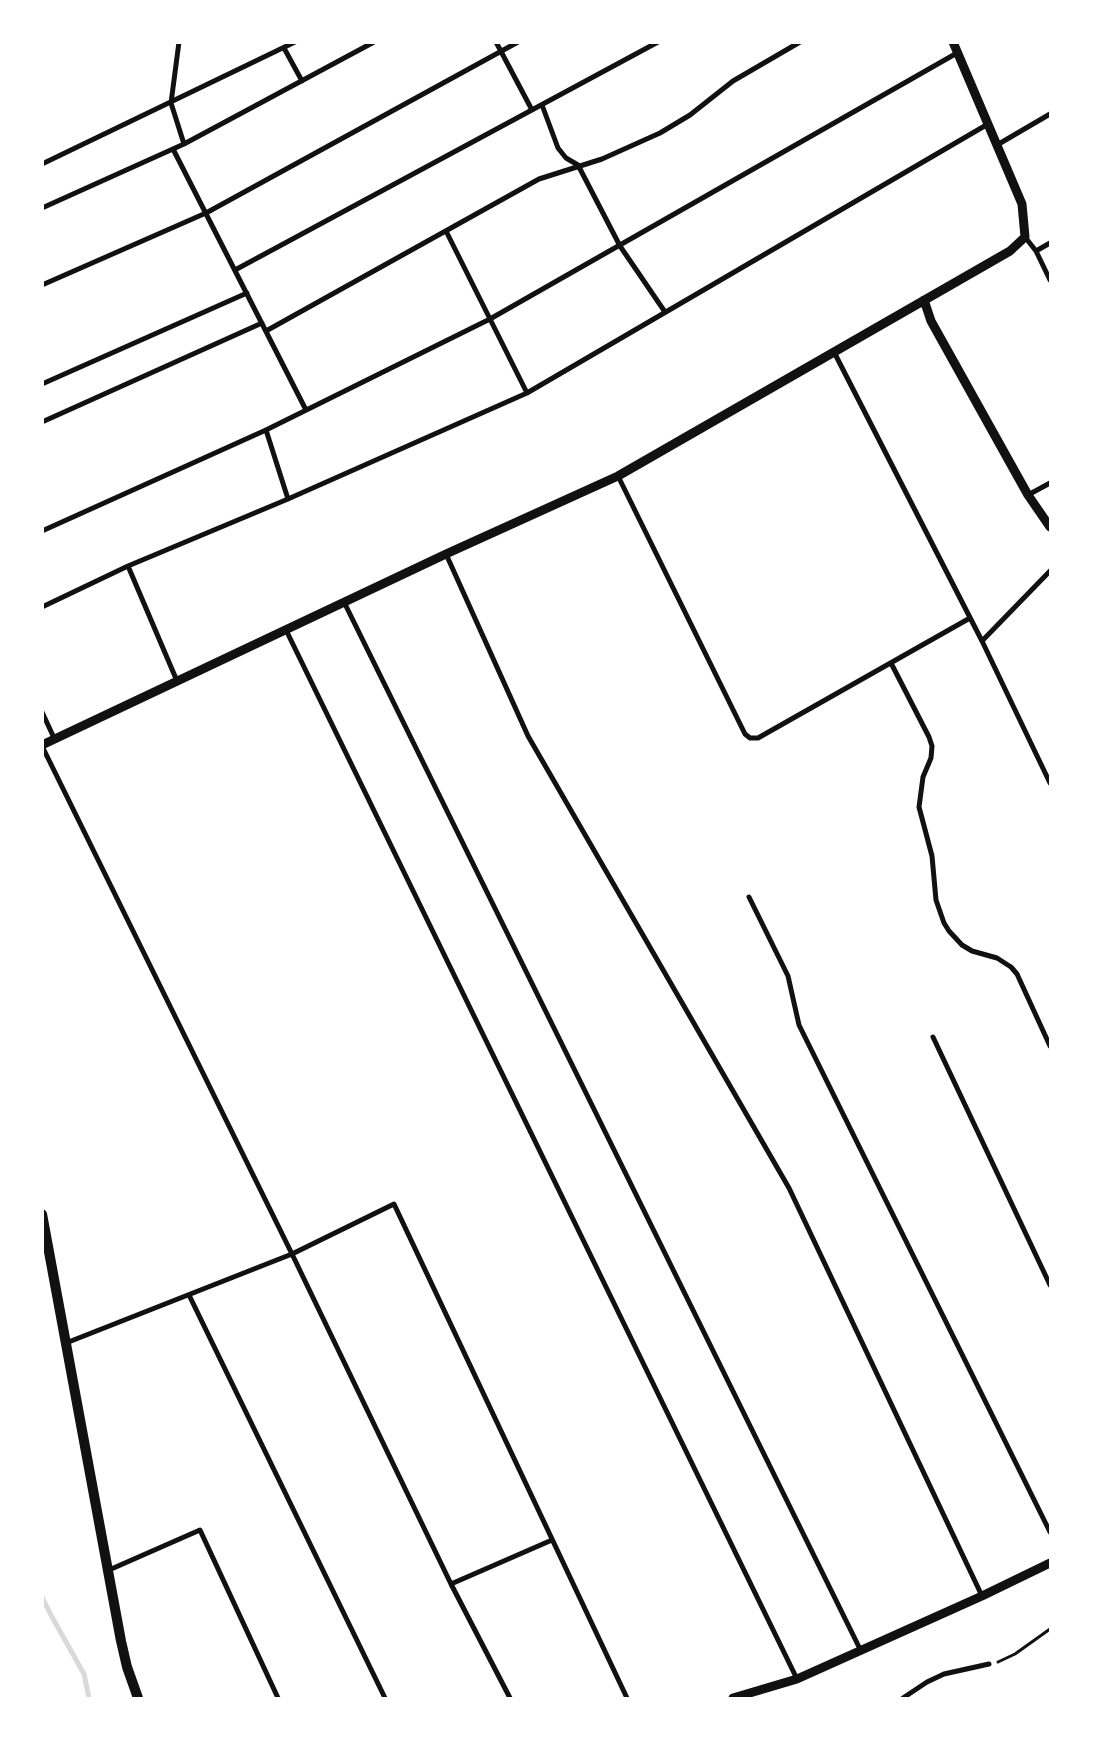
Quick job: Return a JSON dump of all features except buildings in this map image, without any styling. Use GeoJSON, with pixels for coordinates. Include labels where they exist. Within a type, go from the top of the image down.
{"type":"FeatureCollection","features":[{"type":"Feature","properties":{"kind":"main road"},"geometry":{"type":"LineString","coordinates":[[42,1214],[121,1641],[127,1667],[138,1698]]}},
{"type":"Feature","properties":{"kind":"street"},"geometry":{"type":"LineString","coordinates":[[179,42],[171,102],[184,144]]}},
{"type":"Feature","properties":{"kind":"street"},"geometry":{"type":"LineString","coordinates":[[42,164],[295,42]]}},
{"type":"Feature","properties":{"kind":"street"},"geometry":{"type":"LineString","coordinates":[[42,208],[184,144],[374,42]]}},
{"type":"Feature","properties":{"kind":"street"},"geometry":{"type":"LineString","coordinates":[[496,42],[532,110]]}},
{"type":"Feature","properties":{"kind":"street"},"geometry":{"type":"LineString","coordinates":[[42,285],[206,214],[518,42]]}},
{"type":"Feature","properties":{"kind":"street"},"geometry":{"type":"LineString","coordinates":[[235,270],[658,42]]}},
{"type":"Feature","properties":{"kind":"street"},"geometry":{"type":"LineString","coordinates":[[266,331],[539,179],[578,165],[602,159],[660,133],[690,115],[733,81],[800,42]]}},
{"type":"Feature","properties":{"kind":"street"},"geometry":{"type":"LineString","coordinates":[[953,42],[1022,204],[1025,237],[1036,251],[1050,280]]}},
{"type":"Feature","properties":{"kind":"street"},"geometry":{"type":"LineString","coordinates":[[284,48],[302,82]]}},
{"type":"Feature","properties":{"kind":"street"},"geometry":{"type":"LineString","coordinates":[[42,531],[266,430],[490,320],[957,53]]}},
{"type":"Feature","properties":{"kind":"street"},"geometry":{"type":"LineString","coordinates":[[542,105],[558,148],[566,158],[578,165],[620,246],[665,312]]}},
{"type":"Feature","properties":{"kind":"street"},"geometry":{"type":"LineString","coordinates":[[997,145],[1050,114]]}},
{"type":"Feature","properties":{"kind":"street"},"geometry":{"type":"LineString","coordinates":[[42,607],[128,566],[288,499],[527,393],[988,124]]}},
{"type":"Feature","properties":{"kind":"street"},"geometry":{"type":"LineString","coordinates":[[173,149],[306,410]]}},
{"type":"Feature","properties":{"kind":"street"},"geometry":{"type":"LineString","coordinates":[[446,231],[527,393]]}},
{"type":"Feature","properties":{"kind":"street"},"geometry":{"type":"LineString","coordinates":[[510,1698],[451,1584],[292,1254],[42,746],[446,554],[618,476],[1010,251],[1025,237]]}},
{"type":"Feature","properties":{"kind":"street"},"geometry":{"type":"LineString","coordinates":[[1036,251],[1050,243]]}},
{"type":"Feature","properties":{"kind":"street"},"geometry":{"type":"LineString","coordinates":[[42,384],[247,294]]}},
{"type":"Feature","properties":{"kind":"street"},"geometry":{"type":"LineString","coordinates":[[924,300],[931,321],[1028,495],[1050,528]]}},
{"type":"Feature","properties":{"kind":"street"},"geometry":{"type":"LineString","coordinates":[[42,422],[262,323]]}},
{"type":"Feature","properties":{"kind":"street"},"geometry":{"type":"LineString","coordinates":[[834,352],[982,641],[1050,783]]}},
{"type":"Feature","properties":{"kind":"street"},"geometry":{"type":"LineString","coordinates":[[266,430],[288,499]]}},
{"type":"Feature","properties":{"kind":"street"},"geometry":{"type":"LineString","coordinates":[[618,476],[748,736],[754,739],[970,618]]}},
{"type":"Feature","properties":{"kind":"street"},"geometry":{"type":"LineString","coordinates":[[1028,495],[1050,483]]}},
{"type":"Feature","properties":{"kind":"street"},"geometry":{"type":"LineString","coordinates":[[446,554],[528,736],[789,1188],[982,1596]]}},
{"type":"Feature","properties":{"kind":"street"},"geometry":{"type":"LineString","coordinates":[[128,566],[177,681]]}},
{"type":"Feature","properties":{"kind":"street"},"geometry":{"type":"LineString","coordinates":[[982,641],[1050,571]]}},
{"type":"Feature","properties":{"kind":"street"},"geometry":{"type":"LineString","coordinates":[[344,602],[861,1651]]}},
{"type":"Feature","properties":{"kind":"street"},"geometry":{"type":"LineString","coordinates":[[286,630],[797,1679]]}},
{"type":"Feature","properties":{"kind":"street"},"geometry":{"type":"LineString","coordinates":[[891,663],[932,746],[923,777],[919,807],[932,856],[936,900],[944,923],[962,945],[972,951],[997,958],[1011,967],[1017,974],[1050,1046]]}},
{"type":"Feature","properties":{"kind":"street"},"geometry":{"type":"LineString","coordinates":[[42,712],[55,740]]}},
{"type":"Feature","properties":{"kind":"street"},"geometry":{"type":"LineString","coordinates":[[749,897],[788,976],[799,1025],[1050,1532]]}},
{"type":"Feature","properties":{"kind":"street"},"geometry":{"type":"LineString","coordinates":[[933,1037],[1050,1285]]}},
{"type":"Feature","properties":{"kind":"street"},"geometry":{"type":"LineString","coordinates":[[66,1343],[292,1254],[394,1204],[627,1698]]}},
{"type":"Feature","properties":{"kind":"street"},"geometry":{"type":"LineString","coordinates":[[189,1295],[385,1698]]}},
{"type":"Feature","properties":{"kind":"street"},"geometry":{"type":"LineString","coordinates":[[109,1570],[200,1530],[278,1698]]}},
{"type":"Feature","properties":{"kind":"street"},"geometry":{"type":"LineString","coordinates":[[451,1584],[552,1540]]}},
{"type":"Feature","properties":{"kind":"street"},"geometry":{"type":"LineString","coordinates":[[733,1698],[797,1679],[982,1596],[1050,1563]]}},
{"type":"Feature","properties":{"kind":"street"},"geometry":{"type":"LineString","coordinates":[[903,1698],[944,1674],[989,1664]]}},
{"type":"Feature","properties":{"kind":"path"},"geometry":{"type":"LineString","coordinates":[[989,1664],[1003,1661],[1050,1629]]}},
{"type":"Feature","properties":{"kind":"waterway"},"geometry":{"type":"LineString","coordinates":[[42,1597],[84,1674],[89,1698]]}}]}
